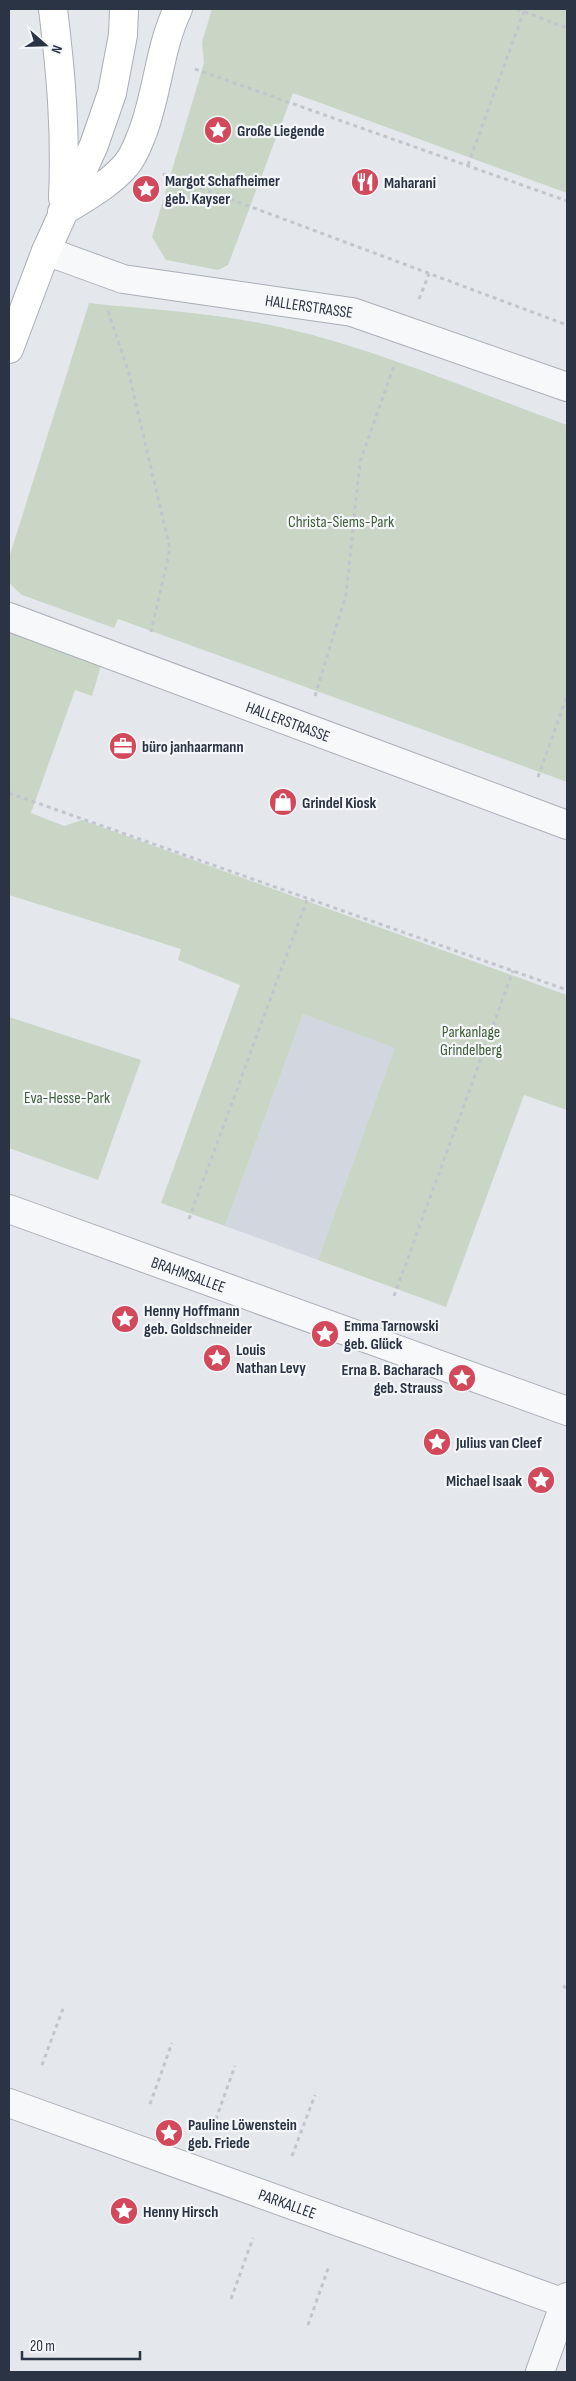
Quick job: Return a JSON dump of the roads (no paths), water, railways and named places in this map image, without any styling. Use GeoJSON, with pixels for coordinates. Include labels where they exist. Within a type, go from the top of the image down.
{"type":"FeatureCollection","features":[{"type":"Feature","properties":{"kind":"main road"},"geometry":{"type":"LineString","coordinates":[[53,9],[64,113],[65,149],[62,212]]}},
{"type":"Feature","properties":{"kind":"main road"},"geometry":{"type":"LineString","coordinates":[[9,349],[62,212],[94,145],[112,93],[123,35],[124,9]]}},
{"type":"Feature","properties":{"kind":"main road"},"geometry":{"type":"LineString","coordinates":[[62,212],[111,180],[128,163],[137,148],[150,115],[162,58],[172,21],[178,9]]}},
{"type":"Feature","properties":{"kind":"street","name":"HALLERSTRASSE"},"geometry":{"type":"LineString","coordinates":[[46,251],[123,279],[352,312],[567,387]]}},
{"type":"Feature","properties":{"kind":"street","name":"HALLERSTRASSE"},"geometry":{"type":"LineString","coordinates":[[9,617],[567,825]]}},
{"type":"Feature","properties":{"kind":"street","name":"BRAHMSALLEE"},"geometry":{"type":"LineString","coordinates":[[9,1209],[567,1411]]}},
{"type":"Feature","properties":{"kind":"street","name":"PARKALLEE"},"geometry":{"type":"LineString","coordinates":[[9,2103],[566,2301]]}},
{"type":"Feature","properties":{"kind":"street"},"geometry":{"type":"LineString","coordinates":[[540,2372],[566,2301]]}},
{"type":"Feature","properties":{"kind":"place","name":"Große Liegende"},"geometry":{"type":"Point","coordinates":[218,130]}},
{"type":"Feature","properties":{"kind":"place","name":"Maharani"},"geometry":{"type":"Point","coordinates":[365,182]}},
{"type":"Feature","properties":{"kind":"place","name":"Margot Schafheimer geb. Kayser"},"geometry":{"type":"Point","coordinates":[146,189]}},
{"type":"Feature","properties":{"kind":"place","name":"büro janhaarmann"},"geometry":{"type":"Point","coordinates":[123,746]}},
{"type":"Feature","properties":{"kind":"place","name":"Grindel Kiosk"},"geometry":{"type":"Point","coordinates":[283,802]}},
{"type":"Feature","properties":{"kind":"place","name":"Henny Hoffmann geb. Goldschneider"},"geometry":{"type":"Point","coordinates":[125,1319]}},
{"type":"Feature","properties":{"kind":"place","name":"Emma Tarnowski geb. Glück"},"geometry":{"type":"Point","coordinates":[325,1334]}},
{"type":"Feature","properties":{"kind":"place","name":"Louis Nathan Levy"},"geometry":{"type":"Point","coordinates":[217,1358]}},
{"type":"Feature","properties":{"kind":"place","name":"Erna B. Bacharach geb. Strauss"},"geometry":{"type":"Point","coordinates":[462,1378]}},
{"type":"Feature","properties":{"kind":"place","name":"Julius van Cleef"},"geometry":{"type":"Point","coordinates":[437,1442]}},
{"type":"Feature","properties":{"kind":"place","name":"Michael Isaak"},"geometry":{"type":"Point","coordinates":[541,1480]}},
{"type":"Feature","properties":{"kind":"place","name":"Pauline Löwenstein geb. Friede"},"geometry":{"type":"Point","coordinates":[169,2133]}},
{"type":"Feature","properties":{"kind":"place","name":"Henny Hirsch"},"geometry":{"type":"Point","coordinates":[124,2211]}},
{"type":"Feature","properties":{"kind":"park label","name":"Christa-Siems-Park"},"geometry":{"type":"Point","coordinates":[341,521]}},
{"type":"Feature","properties":{"kind":"park label","name":"Parkanlage Grindelberg"},"geometry":{"type":"Point","coordinates":[471,1040]}},
{"type":"Feature","properties":{"kind":"park label","name":"Eva-Hesse-Park"},"geometry":{"type":"Point","coordinates":[67,1097]}}]}
